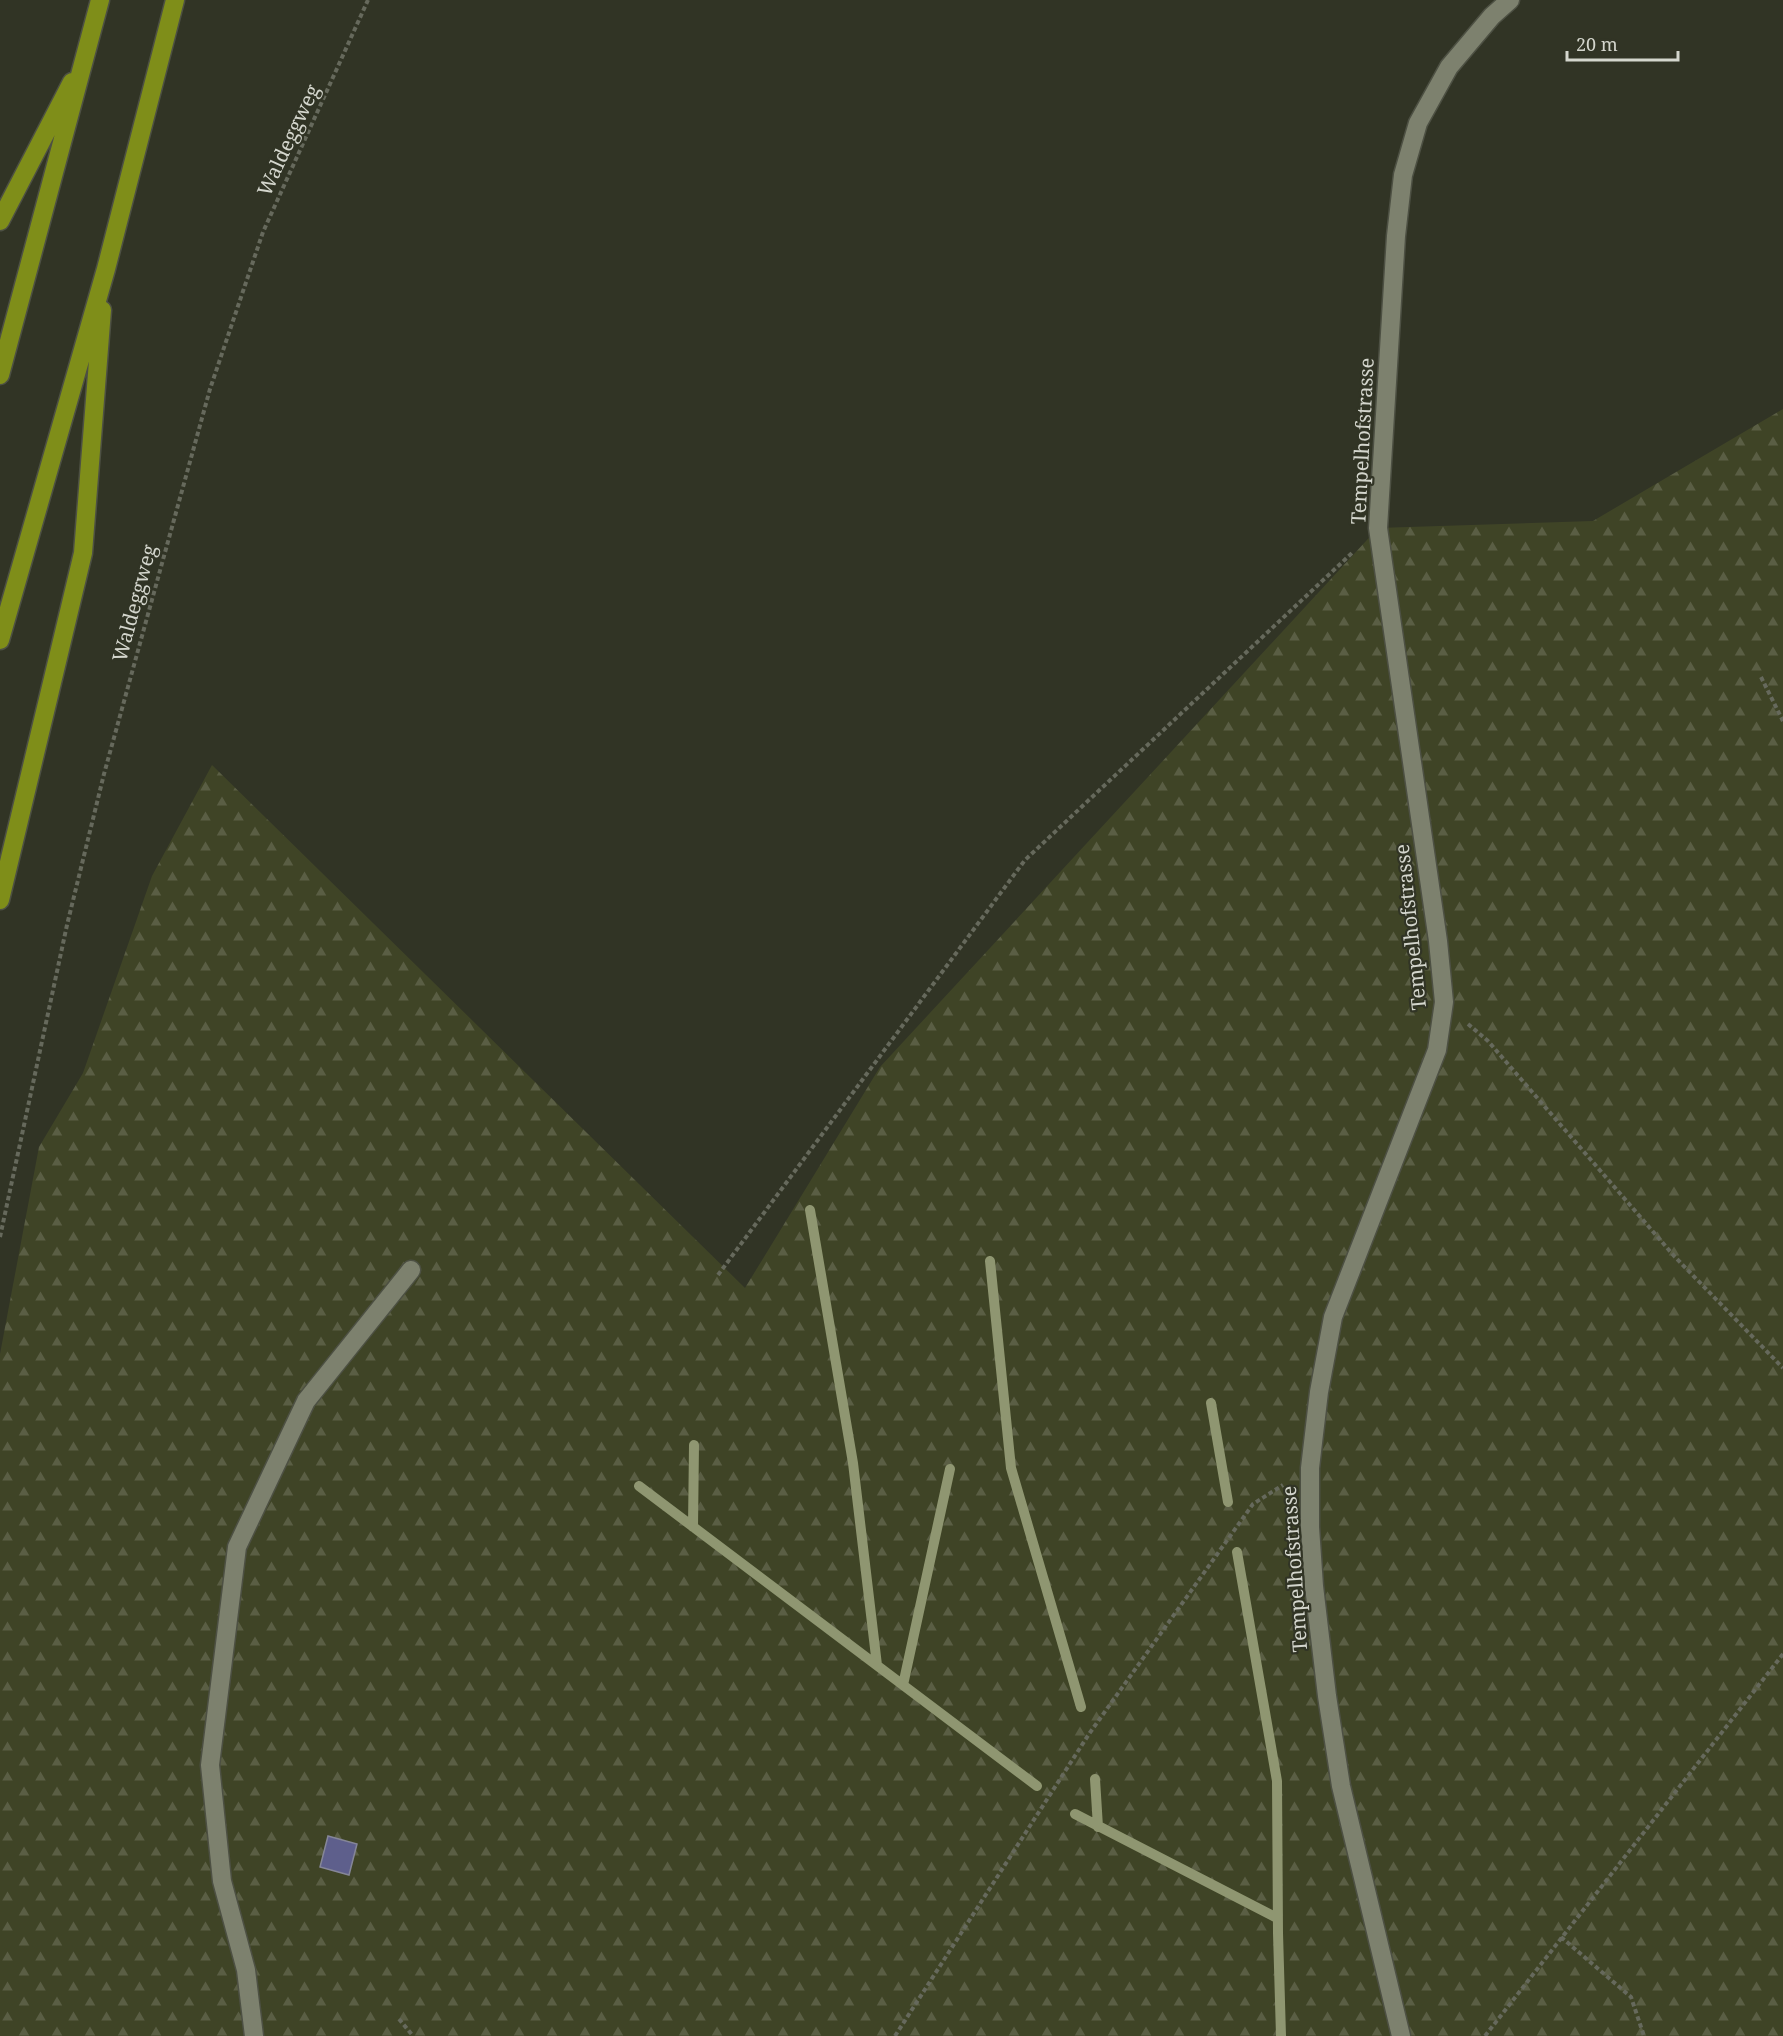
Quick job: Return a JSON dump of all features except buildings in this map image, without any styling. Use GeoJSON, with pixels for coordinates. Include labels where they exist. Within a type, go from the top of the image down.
{"type":"FeatureCollection","features":[{"type":"Feature","properties":{"kind":"highway"},"geometry":{"type":"LineString","coordinates":[[0,375],[100,0]]}},
{"type":"Feature","properties":{"kind":"highway"},"geometry":{"type":"LineString","coordinates":[[0,640],[105,269],[175,0]]}},
{"type":"Feature","properties":{"kind":"highway"},"geometry":{"type":"LineString","coordinates":[[0,221],[87,54]]}},
{"type":"Feature","properties":{"kind":"highway"},"geometry":{"type":"LineString","coordinates":[[0,900],[83,553],[105,269]]}},
{"type":"Feature","properties":{"kind":"street","name":"Tempelhofstrasse"},"geometry":{"type":"LineString","coordinates":[[1401,2036],[1341,1786],[1327,1696],[1314,1586],[1310,1527],[1310,1468],[1319,1392],[1333,1317],[1437,1050],[1444,1002],[1438,941],[1378,528],[1396,236],[1402,175],[1418,123],[1449,67],[1492,16],[1510,0]]}},
{"type":"Feature","properties":{"kind":"street"},"geometry":{"type":"LineString","coordinates":[[254,2036],[246,1970],[222,1881],[210,1765],[237,1548],[306,1401],[411,1270]]}},
{"type":"Feature","properties":{"kind":"path","name":"Waldeggweg"},"geometry":{"type":"LineString","coordinates":[[0,1237],[67,925],[104,774],[207,400],[263,232],[368,0]]}},
{"type":"Feature","properties":{"kind":"path"},"geometry":{"type":"LineString","coordinates":[[718,1275],[1025,860],[1378,528]]}},
{"type":"Feature","properties":{"kind":"path"},"geometry":{"type":"LineString","coordinates":[[1761,677],[1783,721]]}},
{"type":"Feature","properties":{"kind":"path"},"geometry":{"type":"LineString","coordinates":[[1444,1002],[1488,1041],[1676,1257],[1783,1368]]}},
{"type":"Feature","properties":{"kind":"path"},"geometry":{"type":"LineString","coordinates":[[895,2036],[1089,1734],[1252,1504],[1310,1468]]}},
{"type":"Feature","properties":{"kind":"path"},"geometry":{"type":"LineString","coordinates":[[1485,2036],[1783,1654]]}},
{"type":"Feature","properties":{"kind":"path"},"geometry":{"type":"LineString","coordinates":[[1562,1937],[1631,1997],[1644,2036]]}},
{"type":"Feature","properties":{"kind":"path"},"geometry":{"type":"LineString","coordinates":[[399,2019],[413,2036]]}},
{"type":"Feature","properties":{"kind":"green space"},"geometry":{"type":"Polygon","coordinates":[[[1783,409],[1783,2036],[0,2036],[0,1354],[39,1147],[83,1073],[152,876],[212,765],[745,1288],[880,1067],[1378,528],[1593,521],[1783,409]]]}},
{"type":"Feature","properties":{"kind":"waterway"},"geometry":{"type":"LineString","coordinates":[[810,1210],[853,1463],[877,1665]]}},
{"type":"Feature","properties":{"kind":"waterway"},"geometry":{"type":"LineString","coordinates":[[990,1261],[1011,1468],[1081,1707]]}},
{"type":"Feature","properties":{"kind":"waterway"},"geometry":{"type":"LineString","coordinates":[[1211,1403],[1228,1502]]}},
{"type":"Feature","properties":{"kind":"waterway"},"geometry":{"type":"LineString","coordinates":[[693,1527],[694,1445]]}},
{"type":"Feature","properties":{"kind":"waterway"},"geometry":{"type":"LineString","coordinates":[[903,1685],[950,1469]]}},
{"type":"Feature","properties":{"kind":"waterway"},"geometry":{"type":"LineString","coordinates":[[639,1486],[1037,1786]]}},
{"type":"Feature","properties":{"kind":"waterway"},"geometry":{"type":"LineString","coordinates":[[1237,1552],[1277,1781],[1281,2036]]}},
{"type":"Feature","properties":{"kind":"waterway"},"geometry":{"type":"LineString","coordinates":[[1095,1779],[1098,1827]]}},
{"type":"Feature","properties":{"kind":"waterway"},"geometry":{"type":"LineString","coordinates":[[1075,1814],[1277,1918]]}}]}
